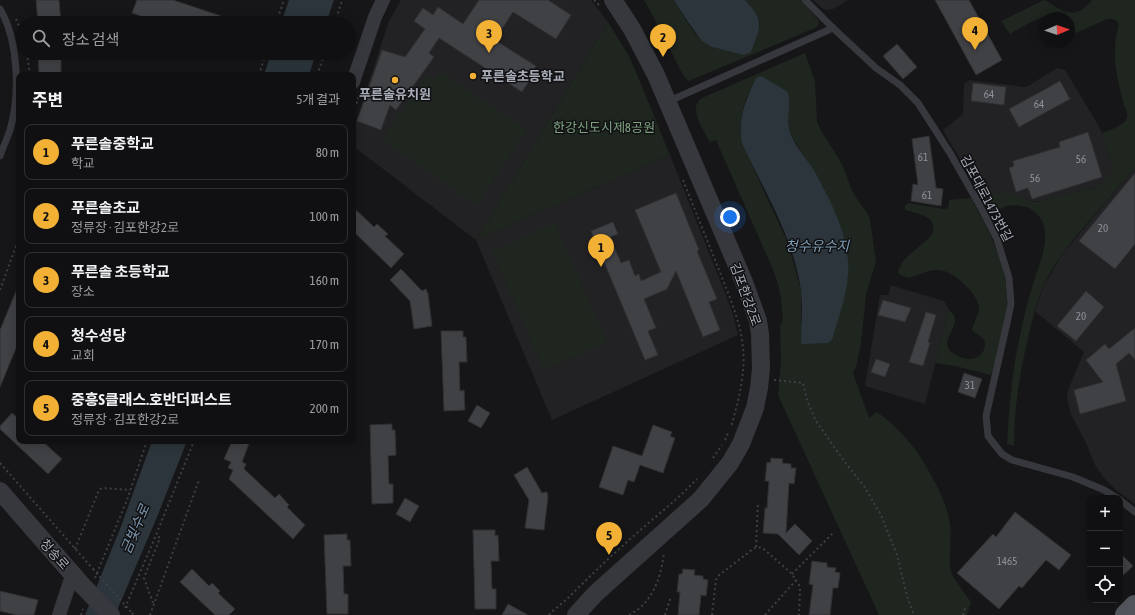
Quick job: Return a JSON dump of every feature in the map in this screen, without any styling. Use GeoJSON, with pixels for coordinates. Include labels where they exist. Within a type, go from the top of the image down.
{"type":"FeatureCollection","features":[{"type":"Feature","properties":{"kind":"main road"},"geometry":{"type":"LineString","coordinates":[[1126,615],[1135,606]]}},
{"type":"Feature","properties":{"kind":"street"},"geometry":{"type":"LineString","coordinates":[[356,74],[383,0]]}},
{"type":"Feature","properties":{"kind":"street","name":"김포한강2로"},"geometry":{"type":"LineString","coordinates":[[576,615],[595,594],[701,499],[730,463],[741,444],[755,408],[759,388],[762,351],[758,321],[744,282],[656,76],[632,29],[608,5]]}},
{"type":"Feature","properties":{"kind":"street","name":"청송로"},"geometry":{"type":"LineString","coordinates":[[0,491],[83,579],[118,612]]}},
{"type":"Feature","properties":{"kind":"street"},"geometry":{"type":"LineString","coordinates":[[59,615],[83,579]]}},
{"type":"Feature","properties":{"kind":"lane","name":"김포대로1473번길"},"geometry":{"type":"LineString","coordinates":[[805,0],[876,68],[900,85],[918,103],[961,173],[997,239],[1009,278],[1011,292],[1007,324],[986,416],[988,436],[1002,454],[1012,460],[1073,477],[1112,495]]}},
{"type":"Feature","properties":{"kind":"lane"},"geometry":{"type":"LineString","coordinates":[[0,9],[4,16],[12,41],[15,58],[16,84],[15,102],[10,130],[0,156]]}},
{"type":"Feature","properties":{"kind":"lane"},"geometry":{"type":"LineString","coordinates":[[667,102],[834,28]]}},
{"type":"Feature","properties":{"kind":"lane"},"geometry":{"type":"LineString","coordinates":[[1123,502],[1135,512]]}},
{"type":"Feature","properties":{"kind":"path"},"geometry":{"type":"LineString","coordinates":[[278,16],[284,0]]}},
{"type":"Feature","properties":{"kind":"path"},"geometry":{"type":"LineString","coordinates":[[337,16],[342,0]]}},
{"type":"Feature","properties":{"kind":"path"},"geometry":{"type":"LineString","coordinates":[[594,0],[608,5]]}},
{"type":"Feature","properties":{"kind":"path"},"geometry":{"type":"LineString","coordinates":[[28,60],[30,72]]}},
{"type":"Feature","properties":{"kind":"path"},"geometry":{"type":"LineString","coordinates":[[260,72],[264,60]]}},
{"type":"Feature","properties":{"kind":"path"},"geometry":{"type":"LineString","coordinates":[[319,72],[323,60]]}},
{"type":"Feature","properties":{"kind":"path"},"geometry":{"type":"LineString","coordinates":[[681,175],[736,312],[742,341],[742,372],[738,402],[725,440],[710,464]]}},
{"type":"Feature","properties":{"kind":"path"},"geometry":{"type":"LineString","coordinates":[[0,290],[16,246]]}},
{"type":"Feature","properties":{"kind":"path"},"geometry":{"type":"LineString","coordinates":[[774,380],[803,383],[806,399],[816,421],[844,461],[862,482],[875,503],[894,546],[914,615]]}},
{"type":"Feature","properties":{"kind":"path"},"geometry":{"type":"LineString","coordinates":[[83,579],[130,490],[146,444]]}},
{"type":"Feature","properties":{"kind":"path"},"geometry":{"type":"LineString","coordinates":[[118,612],[156,535],[193,444]]}},
{"type":"Feature","properties":{"kind":"path"},"geometry":{"type":"LineString","coordinates":[[0,464],[133,614]]}},
{"type":"Feature","properties":{"kind":"path"},"geometry":{"type":"LineString","coordinates":[[549,615],[635,534],[680,496],[699,476]]}},
{"type":"Feature","properties":{"kind":"path"},"geometry":{"type":"LineString","coordinates":[[150,615],[199,480]]}},
{"type":"Feature","properties":{"kind":"path"},"geometry":{"type":"LineString","coordinates":[[75,549],[99,490],[102,488],[130,490]]}},
{"type":"Feature","properties":{"kind":"path"},"geometry":{"type":"LineString","coordinates":[[756,547],[758,502]]}},
{"type":"Feature","properties":{"kind":"path"},"geometry":{"type":"LineString","coordinates":[[792,574],[832,533]]}},
{"type":"Feature","properties":{"kind":"path"},"geometry":{"type":"LineString","coordinates":[[154,604],[144,578],[160,538],[156,535]]}},
{"type":"Feature","properties":{"kind":"path"},"geometry":{"type":"LineString","coordinates":[[712,615],[716,580],[718,576],[752,548],[756,547],[761,547],[765,550],[792,574],[796,580],[800,590],[799,615]]}},
{"type":"Feature","properties":{"kind":"path"},"geometry":{"type":"LineString","coordinates":[[629,615],[641,606],[655,588],[662,566],[664,552]]}},
{"type":"Feature","properties":{"kind":"path"},"geometry":{"type":"LineString","coordinates":[[765,615],[796,580]]}},
{"type":"Feature","properties":{"kind":"path"},"geometry":{"type":"LineString","coordinates":[[665,615],[671,596]]}},
{"type":"Feature","properties":{"kind":"path"},"geometry":{"type":"LineString","coordinates":[[81,615],[84,608]]}},
{"type":"Feature","properties":{"kind":"path"},"geometry":{"type":"LineString","coordinates":[[963,615],[965,608]]}},
{"type":"Feature","properties":{"kind":"shaded area","name":"푸른솔초등학교"},"geometry":{"type":"Polygon","coordinates":[[[401,0],[591,0],[608,22],[476,240],[356,148],[356,121],[389,21],[401,0]]]}},
{"type":"Feature","properties":{"kind":"shaded area"},"geometry":{"type":"Polygon","coordinates":[[[813,0],[848,0],[833,9],[827,10],[823,9],[813,0]]]}},
{"type":"Feature","properties":{"kind":"shaded area"},"geometry":{"type":"Polygon","coordinates":[[[1057,68],[1065,70],[1097,123],[1102,133],[1113,169],[1112,172],[1096,188],[1070,193],[1046,200],[1032,202],[1026,198],[994,194],[983,199],[943,130],[963,114],[964,84],[969,80],[1025,87],[1057,68]]]}},
{"type":"Feature","properties":{"kind":"shaded area"},"geometry":{"type":"Polygon","coordinates":[[[670,155],[725,293],[738,335],[552,420],[476,240],[670,155]]]}},
{"type":"Feature","properties":{"kind":"shaded area"},"geometry":{"type":"Polygon","coordinates":[[[1135,168],[1135,504],[1117,491],[1105,479],[1095,465],[1086,443],[1071,414],[1067,398],[1068,390],[1084,352],[1035,311],[1043,287],[1063,253],[1135,168]]]}},
{"type":"Feature","properties":{"kind":"shaded area"},"geometry":{"type":"Polygon","coordinates":[[[890,285],[944,301],[949,309],[925,404],[865,386],[880,295],[889,295],[890,285]]]}},
{"type":"Feature","properties":{"kind":"green space"},"geometry":{"type":"Polygon","coordinates":[[[644,0],[674,0],[692,30],[704,42],[720,49],[760,27],[757,16],[745,0],[800,0],[819,21],[818,26],[815,28],[689,81],[681,71],[644,0]]]}},
{"type":"Feature","properties":{"kind":"green space"},"geometry":{"type":"Polygon","coordinates":[[[1044,0],[1059,9],[1070,12],[1039,12],[1039,19],[1010,34],[1001,21],[1044,0]]]}},
{"type":"Feature","properties":{"kind":"green space"},"geometry":{"type":"Polygon","coordinates":[[[1092,0],[1135,0],[1135,168],[1072,241],[1056,263],[1038,298],[1020,375],[1016,403],[1014,446],[1007,444],[1013,373],[1023,320],[1045,242],[1044,226],[1041,218],[1035,212],[1029,208],[1021,206],[1013,205],[1006,207],[998,210],[992,215],[983,199],[994,194],[1004,192],[1019,195],[1037,202],[1096,188],[1112,172],[1113,169],[1102,133],[1121,125],[1126,120],[1127,116],[1117,77],[1115,59],[1115,42],[1118,24],[1115,20],[1107,19],[1076,33],[1075,12],[1081,10],[1092,0]]]}},
{"type":"Feature","properties":{"kind":"green space","name":"한강신도시제8공원"},"geometry":{"type":"Polygon","coordinates":[[[608,22],[629,56],[670,155],[476,240],[608,22]]]}},
{"type":"Feature","properties":{"kind":"green space"},"geometry":{"type":"Polygon","coordinates":[[[805,53],[815,81],[817,122],[842,164],[853,193],[869,216],[872,233],[876,262],[866,294],[861,344],[856,367],[853,373],[869,418],[877,412],[895,427],[915,449],[935,482],[947,511],[950,523],[951,572],[971,602],[967,615],[879,615],[778,395],[781,362],[780,326],[783,320],[778,284],[716,140],[710,142],[698,119],[696,107],[702,98],[805,53]],[[757,78],[746,99],[740,126],[740,135],[787,241],[801,292],[801,323],[831,341],[848,276],[847,250],[842,233],[823,186],[792,137],[788,117],[789,94],[757,78]]]}},
{"type":"Feature","properties":{"kind":"green space"},"geometry":{"type":"Polygon","coordinates":[[[440,71],[527,130],[477,205],[382,140],[427,74],[434,79],[440,71]]]}},
{"type":"Feature","properties":{"kind":"green space"},"geometry":{"type":"Polygon","coordinates":[[[971,198],[987,227],[1000,258],[1007,291],[1004,328],[991,375],[955,366],[935,363],[949,309],[954,315],[955,319],[947,343],[951,352],[960,357],[974,359],[983,351],[985,345],[984,340],[972,330],[979,309],[978,303],[970,290],[958,278],[944,271],[930,271],[908,278],[899,274],[898,270],[904,260],[932,235],[933,229],[933,224],[926,217],[905,210],[905,206],[908,203],[944,209],[948,208],[949,200],[971,198]]]}},
{"type":"Feature","properties":{"kind":"green space"},"geometry":{"type":"Polygon","coordinates":[[[555,223],[607,342],[544,370],[492,251],[555,223]]]}},
{"type":"Feature","properties":{"kind":"water"},"geometry":{"type":"Polygon","coordinates":[[[289,0],[334,0],[328,16],[283,16],[289,0]]]}},
{"type":"Feature","properties":{"kind":"water"},"geometry":{"type":"Polygon","coordinates":[[[674,0],[745,0],[752,7],[759,24],[759,30],[751,52],[744,55],[712,47],[702,41],[674,0]]]}},
{"type":"Feature","properties":{"kind":"water"},"geometry":{"type":"Polygon","coordinates":[[[269,60],[314,60],[310,72],[265,72],[269,60]]]}},
{"type":"Feature","properties":{"kind":"water","name":"청수유수지"},"geometry":{"type":"Polygon","coordinates":[[[761,76],[788,92],[788,119],[792,137],[821,184],[834,209],[843,235],[848,262],[848,275],[844,298],[833,337],[828,343],[801,344],[801,291],[792,252],[777,215],[742,143],[741,126],[743,110],[756,78],[761,76]]]}},
{"type":"Feature","properties":{"kind":"water","name":"금빛수로"},"geometry":{"type":"Polygon","coordinates":[[[151,444],[186,444],[157,517],[115,615],[85,615],[120,529],[151,444]]]}},
{"type":"Feature","properties":{"kind":"building"},"geometry":{"type":"Polygon","coordinates":[[[36,0],[59,0],[60,16],[37,16],[36,0]]]}},
{"type":"Feature","properties":{"kind":"building"},"geometry":{"type":"Polygon","coordinates":[[[137,0],[173,0],[221,16],[141,16],[132,13],[137,0]]]}},
{"type":"Feature","properties":{"kind":"building"},"geometry":{"type":"Polygon","coordinates":[[[479,0],[548,0],[571,15],[556,39],[513,12],[495,40],[536,66],[529,77],[531,78],[522,92],[439,38],[429,53],[434,57],[396,110],[390,105],[381,130],[357,121],[382,50],[405,57],[425,29],[414,21],[423,8],[433,15],[438,7],[463,24],[479,0]]]}},
{"type":"Feature","properties":{"kind":"building"},"geometry":{"type":"Polygon","coordinates":[[[935,0],[969,0],[1002,60],[976,75],[935,0]]]}},
{"type":"Feature","properties":{"kind":"building"},"geometry":{"type":"Polygon","coordinates":[[[897,44],[917,67],[903,79],[883,56],[897,44]]]}},
{"type":"Feature","properties":{"kind":"building"},"geometry":{"type":"Polygon","coordinates":[[[38,60],[61,60],[61,72],[39,72],[38,60]]]}},
{"type":"Feature","properties":{"kind":"building"},"geometry":{"type":"Polygon","coordinates":[[[1060,81],[1070,99],[1019,127],[1009,109],[1060,81]]]}},
{"type":"Feature","properties":{"kind":"building"},"geometry":{"type":"Polygon","coordinates":[[[973,83],[1006,87],[1004,105],[971,101],[973,83]]]}},
{"type":"Feature","properties":{"kind":"building"},"geometry":{"type":"Polygon","coordinates":[[[1088,132],[1102,177],[1032,199],[1028,188],[1016,192],[1009,168],[1014,166],[1013,161],[1060,147],[1059,142],[1088,132]]]}},
{"type":"Feature","properties":{"kind":"building"},"geometry":{"type":"Polygon","coordinates":[[[929,136],[936,188],[943,189],[941,206],[911,201],[913,184],[918,185],[912,139],[929,136]]]}},
{"type":"Feature","properties":{"kind":"building"},"geometry":{"type":"Polygon","coordinates":[[[1135,173],[1135,244],[1115,269],[1079,241],[1135,173]]]}},
{"type":"Feature","properties":{"kind":"building"},"geometry":{"type":"Polygon","coordinates":[[[676,193],[699,250],[697,251],[717,299],[709,302],[720,330],[703,337],[676,271],[667,289],[644,299],[656,328],[648,331],[658,355],[645,360],[591,231],[613,222],[618,234],[610,237],[621,263],[629,260],[635,276],[639,274],[641,281],[661,272],[635,210],[676,193]]]}},
{"type":"Feature","properties":{"kind":"building"},"geometry":{"type":"Polygon","coordinates":[[[356,210],[374,227],[377,224],[388,234],[385,236],[404,254],[391,268],[356,234],[356,210]]]}},
{"type":"Feature","properties":{"kind":"building"},"geometry":{"type":"Polygon","coordinates":[[[401,269],[422,291],[426,289],[432,326],[414,329],[410,301],[390,280],[401,269]]]}},
{"type":"Feature","properties":{"kind":"building"},"geometry":{"type":"Polygon","coordinates":[[[16,291],[16,348],[0,387],[0,330],[16,291]]]}},
{"type":"Feature","properties":{"kind":"building"},"geometry":{"type":"Polygon","coordinates":[[[1086,291],[1104,307],[1076,341],[1057,326],[1086,291]]]}},
{"type":"Feature","properties":{"kind":"building"},"geometry":{"type":"Polygon","coordinates":[[[883,300],[911,308],[905,322],[878,315],[883,300]]]}},
{"type":"Feature","properties":{"kind":"building"},"geometry":{"type":"Polygon","coordinates":[[[926,312],[936,315],[923,366],[909,362],[926,312]]]}},
{"type":"Feature","properties":{"kind":"building"},"geometry":{"type":"Polygon","coordinates":[[[1135,328],[1135,360],[1129,353],[1116,364],[1126,401],[1080,414],[1074,390],[1103,382],[1086,360],[1105,344],[1109,349],[1135,328]]]}},
{"type":"Feature","properties":{"kind":"building"},"geometry":{"type":"Polygon","coordinates":[[[441,331],[463,331],[463,337],[466,337],[467,362],[459,362],[460,391],[464,390],[465,410],[444,411],[441,331]]]}},
{"type":"Feature","properties":{"kind":"building"},"geometry":{"type":"Polygon","coordinates":[[[876,359],[890,364],[885,377],[871,372],[876,359]]]}},
{"type":"Feature","properties":{"kind":"building"},"geometry":{"type":"Polygon","coordinates":[[[964,373],[982,379],[975,398],[958,392],[964,373]]]}},
{"type":"Feature","properties":{"kind":"building"},"geometry":{"type":"Polygon","coordinates":[[[477,405],[490,413],[481,428],[468,421],[477,405]]]}},
{"type":"Feature","properties":{"kind":"building"},"geometry":{"type":"Polygon","coordinates":[[[12,413],[16,416],[16,444],[0,429],[0,426],[12,413]]]}},
{"type":"Feature","properties":{"kind":"building"},"geometry":{"type":"Polygon","coordinates":[[[392,424],[392,430],[395,430],[396,455],[388,456],[389,484],[393,484],[393,503],[372,504],[370,425],[392,424]]]}},
{"type":"Feature","properties":{"kind":"building"},"geometry":{"type":"Polygon","coordinates":[[[653,425],[672,432],[670,436],[675,438],[663,473],[640,465],[634,482],[628,480],[623,495],[599,487],[613,446],[642,456],[653,425]]]}},
{"type":"Feature","properties":{"kind":"building"},"geometry":{"type":"Polygon","coordinates":[[[16,444],[45,444],[62,459],[48,474],[16,444]]]}},
{"type":"Feature","properties":{"kind":"building"},"geometry":{"type":"Polygon","coordinates":[[[231,444],[249,444],[242,462],[246,464],[244,469],[275,498],[279,494],[289,505],[287,507],[305,525],[293,539],[229,479],[233,470],[228,468],[231,462],[224,459],[231,444]]]}},
{"type":"Feature","properties":{"kind":"building"},"geometry":{"type":"Polygon","coordinates":[[[771,458],[783,459],[782,463],[791,464],[791,468],[796,468],[794,484],[789,483],[786,533],[795,524],[812,541],[799,555],[778,534],[763,533],[769,481],[765,481],[767,462],[770,463],[771,458]]]}},
{"type":"Feature","properties":{"kind":"building"},"geometry":{"type":"Polygon","coordinates":[[[527,467],[542,493],[547,492],[548,497],[544,530],[525,528],[529,500],[514,475],[527,467]]]}},
{"type":"Feature","properties":{"kind":"building"},"geometry":{"type":"Polygon","coordinates":[[[405,498],[419,506],[410,522],[396,514],[405,498]]]}},
{"type":"Feature","properties":{"kind":"building"},"geometry":{"type":"Polygon","coordinates":[[[1015,512],[1071,555],[1059,570],[1046,560],[1022,588],[1019,586],[999,609],[957,573],[993,534],[996,537],[1015,512]]]}},
{"type":"Feature","properties":{"kind":"building"},"geometry":{"type":"Polygon","coordinates":[[[473,530],[495,530],[495,536],[498,535],[499,561],[491,561],[492,589],[496,589],[496,609],[475,609],[473,530]]]}},
{"type":"Feature","properties":{"kind":"building"},"geometry":{"type":"Polygon","coordinates":[[[347,534],[347,540],[350,540],[351,566],[343,566],[344,594],[348,594],[348,614],[327,614],[324,535],[347,534]]]}},
{"type":"Feature","properties":{"kind":"building"},"geometry":{"type":"Polygon","coordinates":[[[1123,556],[1133,566],[1123,575],[1123,556]]]}},
{"type":"Feature","properties":{"kind":"building"},"geometry":{"type":"Polygon","coordinates":[[[812,561],[827,563],[827,567],[836,568],[835,572],[840,573],[838,588],[833,588],[830,615],[809,615],[813,585],[809,584],[812,561]]]}},
{"type":"Feature","properties":{"kind":"building"},"geometry":{"type":"Polygon","coordinates":[[[192,569],[209,586],[212,583],[220,591],[218,593],[235,609],[229,615],[215,615],[180,582],[192,569]]]}},
{"type":"Feature","properties":{"kind":"building"},"geometry":{"type":"Polygon","coordinates":[[[683,569],[695,570],[694,575],[703,576],[703,579],[708,580],[706,596],[701,595],[699,615],[678,615],[680,592],[677,592],[679,574],[682,574],[683,569]]]}},
{"type":"Feature","properties":{"kind":"building"},"geometry":{"type":"Polygon","coordinates":[[[0,591],[38,600],[34,615],[16,615],[0,611],[0,591]]]}},
{"type":"Feature","properties":{"kind":"building"},"geometry":{"type":"Polygon","coordinates":[[[508,604],[528,615],[502,615],[508,604]]]}},
{"type":"Feature","properties":{"kind":"place","name":"청수성당"},"geometry":{"type":"Point","coordinates":[975,50]}},
{"type":"Feature","properties":{"kind":"place","name":"푸른솔 초등학교"},"geometry":{"type":"Point","coordinates":[489,53]}},
{"type":"Feature","properties":{"kind":"place","name":"푸른솔초교"},"geometry":{"type":"Point","coordinates":[663,57]}},
{"type":"Feature","properties":{"kind":"place","name":"푸른솔초등학교"},"geometry":{"type":"Point","coordinates":[473,76]}},
{"type":"Feature","properties":{"kind":"place","name":"푸른솔유치원"},"geometry":{"type":"Point","coordinates":[395,80]}},
{"type":"Feature","properties":{"kind":"place","name":"푸른솔중학교"},"geometry":{"type":"Point","coordinates":[601,267]}},
{"type":"Feature","properties":{"kind":"place","name":"중흥S클래스.호반더퍼스트"},"geometry":{"type":"Point","coordinates":[609,555]}}]}
